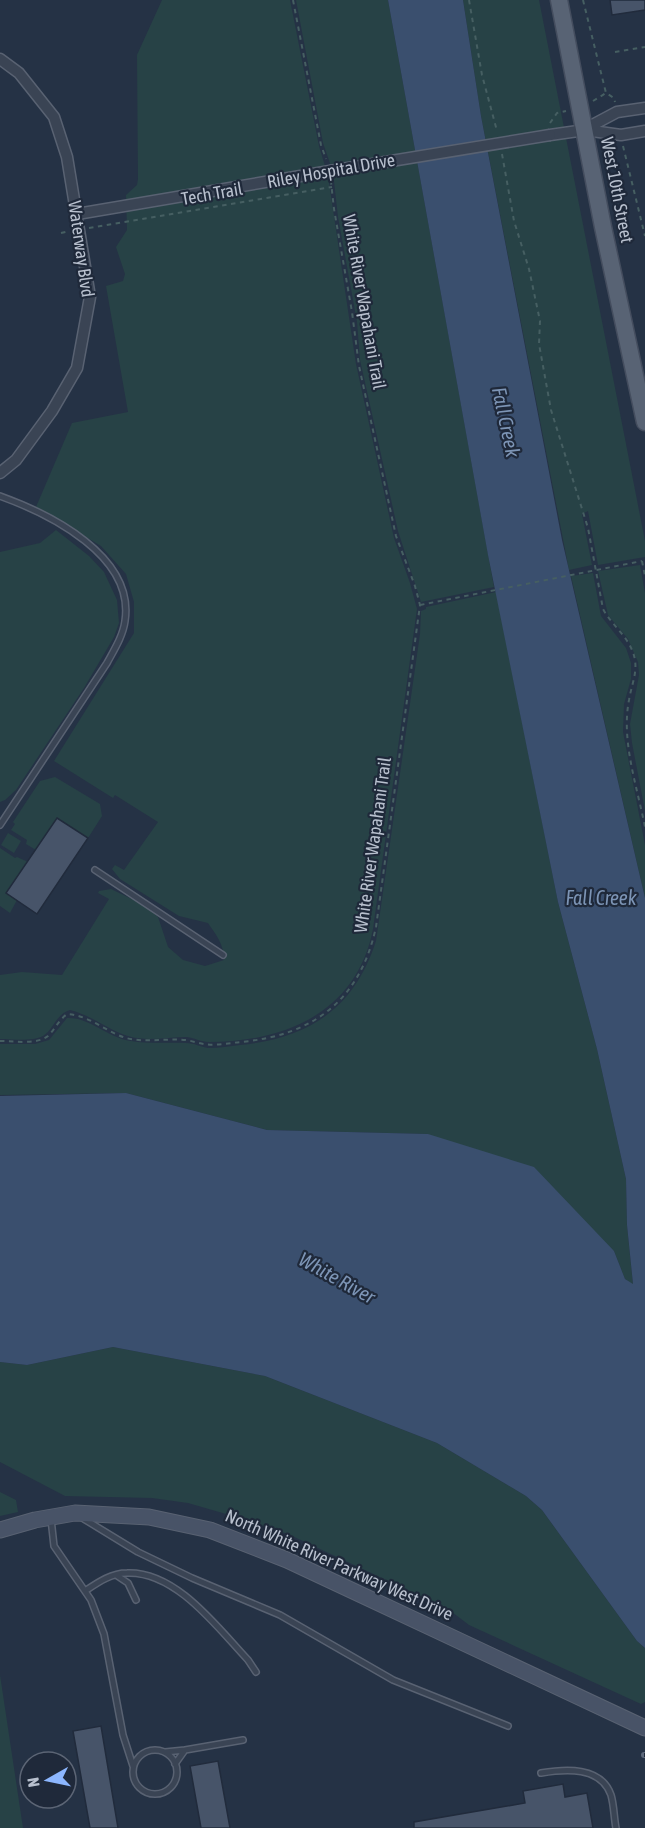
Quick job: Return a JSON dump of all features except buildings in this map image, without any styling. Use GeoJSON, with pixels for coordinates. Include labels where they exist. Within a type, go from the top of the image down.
{"type":"FeatureCollection","features":[{"type":"Feature","properties":{"kind":"main road","name":"West 10th Street"},"geometry":{"type":"LineString","coordinates":[[559,0],[603,227],[641,378],[645,422]]}},
{"type":"Feature","properties":{"kind":"main road","name":"North White River Parkway West Drive"},"geometry":{"type":"LineString","coordinates":[[0,1530],[50,1517],[75,1514],[169,1520],[210,1530],[237,1539],[322,1576],[645,1728]]}},
{"type":"Feature","properties":{"kind":"street","name":"Waterway Blvd"},"geometry":{"type":"LineString","coordinates":[[0,59],[19,73],[54,117],[67,157],[90,297],[77,368],[52,411],[16,460],[0,473]]}},
{"type":"Feature","properties":{"kind":"street","name":"Riley Hospital Drive"},"geometry":{"type":"LineString","coordinates":[[585,129],[617,112],[645,108]]}},
{"type":"Feature","properties":{"kind":"street","name":"Riley Hospital Drive"},"geometry":{"type":"LineString","coordinates":[[77,214],[330,171],[549,130],[585,129],[621,135],[645,130]]}},
{"type":"Feature","properties":{"kind":"lane"},"geometry":{"type":"LineString","coordinates":[[0,496],[50,518],[75,533],[99,554],[116,574],[125,601],[125,621],[120,638],[107,663],[1,820]]}},
{"type":"Feature","properties":{"kind":"lane"},"geometry":{"type":"LineString","coordinates":[[95,870],[223,955]]}},
{"type":"Feature","properties":{"kind":"lane"},"geometry":{"type":"LineString","coordinates":[[75,1514],[138,1552],[280,1616],[393,1680],[508,1726]]}},
{"type":"Feature","properties":{"kind":"lane"},"geometry":{"type":"LineString","coordinates":[[50,1517],[54,1546],[91,1600],[104,1634],[123,1735],[131,1754],[135,1782],[140,1788],[153,1794],[161,1793],[174,1781],[175,1764],[164,1752]]}},
{"type":"Feature","properties":{"kind":"lane"},"geometry":{"type":"LineString","coordinates":[[84,1591],[105,1578],[116,1575],[147,1574],[182,1592],[248,1660],[256,1672]]}},
{"type":"Feature","properties":{"kind":"lane"},"geometry":{"type":"LineString","coordinates":[[116,1575],[128,1583],[136,1600]]}},
{"type":"Feature","properties":{"kind":"lane"},"geometry":{"type":"LineString","coordinates":[[133,1766],[139,1756],[153,1750],[164,1752],[185,1750],[243,1740]]}},
{"type":"Feature","properties":{"kind":"lane"},"geometry":{"type":"LineString","coordinates":[[175,1764],[185,1750]]}},
{"type":"Feature","properties":{"kind":"lane"},"geometry":{"type":"LineString","coordinates":[[131,1754],[139,1756]]}},
{"type":"Feature","properties":{"kind":"lane"},"geometry":{"type":"LineString","coordinates":[[541,1773],[568,1769],[597,1776],[610,1794],[616,1828]]}},
{"type":"Feature","properties":{"kind":"path","name":"White River Wapahani Trail"},"geometry":{"type":"LineString","coordinates":[[0,1041],[40,1040],[47,1037],[67,1014],[84,1018],[125,1038],[138,1040],[185,1040],[206,1044],[261,1040],[290,1032],[322,1015],[353,984],[365,966],[376,927],[420,605],[396,536],[359,366],[330,171],[321,145],[293,0]]}},
{"type":"Feature","properties":{"kind":"path"},"geometry":{"type":"LineString","coordinates":[[469,0],[482,75],[498,134]]}},
{"type":"Feature","properties":{"kind":"path"},"geometry":{"type":"LineString","coordinates":[[583,0],[606,93],[614,98]]}},
{"type":"Feature","properties":{"kind":"path"},"geometry":{"type":"LineString","coordinates":[[615,52],[645,47]]}},
{"type":"Feature","properties":{"kind":"path"},"geometry":{"type":"LineString","coordinates":[[599,98],[606,93]]}},
{"type":"Feature","properties":{"kind":"path"},"geometry":{"type":"LineString","coordinates":[[549,130],[557,113]]}},
{"type":"Feature","properties":{"kind":"path"},"geometry":{"type":"LineString","coordinates":[[501,144],[514,221],[529,269],[540,321],[539,344],[551,410],[588,528],[603,609],[609,621],[633,651],[637,671],[629,699],[626,721],[627,741],[645,827]]}},
{"type":"Feature","properties":{"kind":"path"},"geometry":{"type":"LineString","coordinates":[[623,147],[645,237]]}},
{"type":"Feature","properties":{"kind":"path","name":"Tech Trail"},"geometry":{"type":"LineString","coordinates":[[97,227],[332,187]]}},
{"type":"Feature","properties":{"kind":"path"},"geometry":{"type":"LineString","coordinates":[[420,605],[642,561],[645,576]]}},
{"type":"Feature","properties":{"kind":"green space"},"geometry":{"type":"Polygon","coordinates":[[[162,0],[290,0],[319,146],[328,176],[356,364],[394,538],[417,609],[373,929],[365,957],[352,981],[335,1001],[314,1016],[291,1028],[265,1036],[238,1041],[209,1042],[187,1037],[135,1038],[70,1010],[61,1015],[43,1036],[28,1040],[0,1039],[0,975],[22,972],[62,975],[109,899],[98,893],[99,891],[111,889],[146,906],[158,917],[168,947],[183,960],[205,966],[224,960],[221,944],[208,923],[179,916],[120,879],[112,869],[115,865],[124,870],[158,822],[115,795],[113,798],[54,761],[134,633],[134,602],[126,574],[101,546],[36,507],[72,423],[128,412],[106,286],[123,281],[125,274],[116,247],[127,230],[126,195],[137,185],[138,179],[137,55],[162,0]]]}},
{"type":"Feature","properties":{"kind":"green space"},"geometry":{"type":"Polygon","coordinates":[[[296,0],[388,0],[494,587],[421,602],[398,531],[360,360],[357,322],[338,217],[333,172],[323,143],[296,0]]]}},
{"type":"Feature","properties":{"kind":"green space"},"geometry":{"type":"Polygon","coordinates":[[[463,0],[539,0],[645,541],[645,557],[598,565],[588,511],[582,514],[592,565],[569,570],[481,116],[463,0]]]}},
{"type":"Feature","properties":{"kind":"green space"},"geometry":{"type":"Polygon","coordinates":[[[56,530],[89,556],[104,572],[117,600],[119,623],[114,637],[84,688],[16,790],[0,802],[0,552],[40,543],[56,530]]]}},
{"type":"Feature","properties":{"kind":"green space"},"geometry":{"type":"Polygon","coordinates":[[[640,565],[645,593],[645,811],[630,724],[639,675],[638,662],[628,639],[608,615],[598,571],[640,565]]]}},
{"type":"Feature","properties":{"kind":"green space"},"geometry":{"type":"Polygon","coordinates":[[[593,573],[601,616],[626,648],[631,663],[631,679],[624,704],[623,732],[645,845],[645,898],[571,576],[593,573]]]}},
{"type":"Feature","properties":{"kind":"green space"},"geometry":{"type":"Polygon","coordinates":[[[496,592],[558,902],[597,1049],[626,1179],[627,1225],[633,1285],[625,1279],[614,1251],[428,1134],[267,1130],[126,1093],[0,1095],[0,1044],[35,1044],[49,1040],[67,1018],[83,1021],[131,1041],[189,1043],[216,1048],[265,1041],[287,1035],[308,1027],[326,1016],[341,1002],[367,965],[376,941],[420,634],[421,611],[426,607],[496,592]]]}},
{"type":"Feature","properties":{"kind":"green space"},"geometry":{"type":"Polygon","coordinates":[[[55,777],[100,804],[102,816],[88,838],[57,818],[36,850],[26,844],[27,840],[11,830],[15,824],[13,822],[40,781],[55,777]]]}},
{"type":"Feature","properties":{"kind":"green space"},"geometry":{"type":"Polygon","coordinates":[[[8,833],[21,841],[14,853],[1,845],[8,833]]]}},
{"type":"Feature","properties":{"kind":"green space"},"geometry":{"type":"Polygon","coordinates":[[[0,848],[15,858],[28,862],[6,893],[17,900],[10,913],[0,906],[0,848]]]}},
{"type":"Feature","properties":{"kind":"green space"},"geometry":{"type":"Polygon","coordinates":[[[113,1347],[265,1376],[437,1443],[526,1496],[542,1510],[637,1641],[645,1648],[645,1702],[641,1704],[469,1625],[448,1609],[288,1534],[188,1503],[152,1498],[65,1496],[0,1462],[0,1362],[27,1365],[113,1347]]]}},
{"type":"Feature","properties":{"kind":"green space"},"geometry":{"type":"Polygon","coordinates":[[[0,1492],[16,1500],[18,1512],[0,1516],[0,1492]]]}},
{"type":"Feature","properties":{"kind":"green space"},"geometry":{"type":"Polygon","coordinates":[[[0,1675],[18,1795],[18,1810],[20,1810],[23,1828],[0,1828],[0,1675]]]}},
{"type":"Feature","properties":{"kind":"water"},"geometry":{"type":"Polygon","coordinates":[[[388,0],[463,0],[481,116],[562,540],[645,898],[645,1648],[637,1641],[542,1510],[526,1496],[437,1443],[265,1376],[113,1347],[27,1365],[0,1362],[0,1096],[126,1093],[267,1130],[428,1134],[534,1167],[614,1251],[625,1279],[633,1284],[627,1225],[626,1179],[597,1049],[558,902],[488,555],[388,0]]]}},
{"type":"Feature","properties":{"kind":"water label","name":"Fall Creek"},"geometry":{"type":"Point","coordinates":[506,422]}},
{"type":"Feature","properties":{"kind":"water label","name":"Fall Creek"},"geometry":{"type":"Point","coordinates":[601,898]}},
{"type":"Feature","properties":{"kind":"water label","name":"White River"},"geometry":{"type":"Point","coordinates":[337,1278]}}]}
